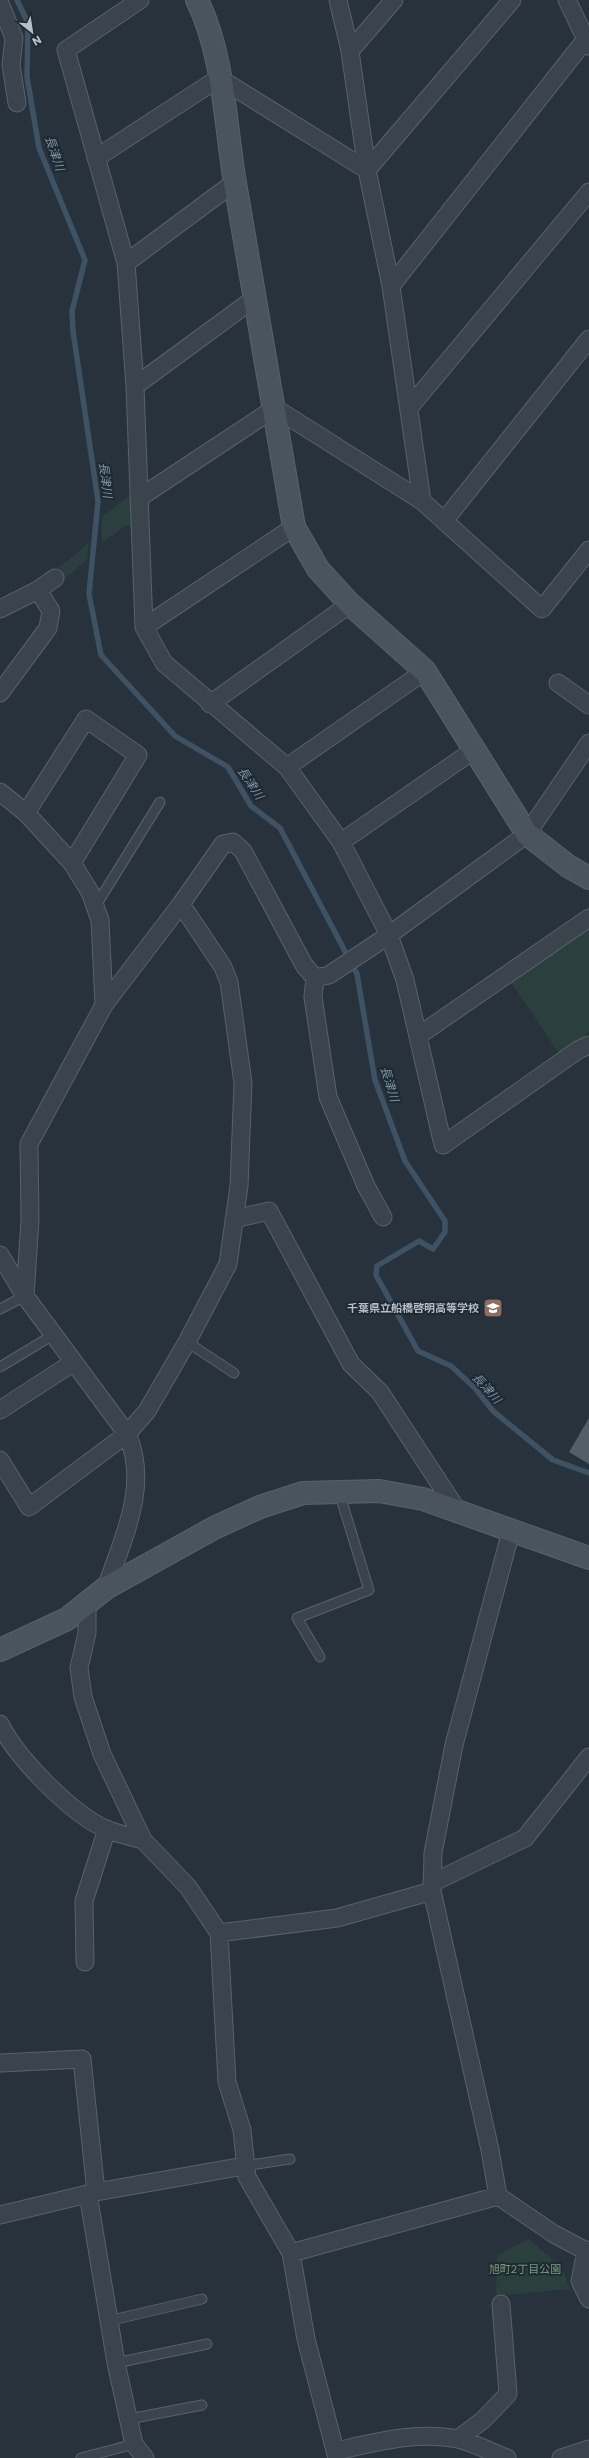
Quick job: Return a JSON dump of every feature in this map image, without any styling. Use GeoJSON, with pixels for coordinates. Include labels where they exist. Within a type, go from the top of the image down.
{"type":"FeatureCollection","features":[{"type":"Feature","properties":{"kind":"street"},"geometry":{"type":"LineString","coordinates":[[140,0],[66,50],[126,263],[135,386],[144,627],[164,663],[210,704],[288,767],[341,842],[389,935],[405,980],[443,1145],[578,1050],[589,1045]]}},
{"type":"Feature","properties":{"kind":"street"},"geometry":{"type":"LineString","coordinates":[[197,0],[205,16],[219,78],[234,182],[275,408],[294,527],[318,569],[350,604],[425,671],[527,834],[568,866],[589,878]]}},
{"type":"Feature","properties":{"kind":"street"},"geometry":{"type":"LineString","coordinates":[[338,0],[350,51],[367,170],[391,286],[422,501]]}},
{"type":"Feature","properties":{"kind":"street"},"geometry":{"type":"LineString","coordinates":[[350,51],[394,0]]}},
{"type":"Feature","properties":{"kind":"street"},"geometry":{"type":"LineString","coordinates":[[367,170],[512,0]]}},
{"type":"Feature","properties":{"kind":"street"},"geometry":{"type":"LineString","coordinates":[[391,286],[587,43],[567,0]]}},
{"type":"Feature","properties":{"kind":"street"},"geometry":{"type":"LineString","coordinates":[[0,3],[14,38],[11,65],[17,103]]}},
{"type":"Feature","properties":{"kind":"street"},"geometry":{"type":"LineString","coordinates":[[96,158],[219,78]]}},
{"type":"Feature","properties":{"kind":"street"},"geometry":{"type":"LineString","coordinates":[[219,78],[367,170]]}},
{"type":"Feature","properties":{"kind":"street"},"geometry":{"type":"LineString","coordinates":[[126,263],[234,182]]}},
{"type":"Feature","properties":{"kind":"street"},"geometry":{"type":"LineString","coordinates":[[409,408],[589,192]]}},
{"type":"Feature","properties":{"kind":"street"},"geometry":{"type":"LineString","coordinates":[[135,386],[255,298]]}},
{"type":"Feature","properties":{"kind":"street"},"geometry":{"type":"LineString","coordinates":[[444,521],[589,339]]}},
{"type":"Feature","properties":{"kind":"street"},"geometry":{"type":"LineString","coordinates":[[139,498],[275,408]]}},
{"type":"Feature","properties":{"kind":"street"},"geometry":{"type":"LineString","coordinates":[[275,408],[422,501],[542,610],[589,550]]}},
{"type":"Feature","properties":{"kind":"street"},"geometry":{"type":"LineString","coordinates":[[144,627],[294,527]]}},
{"type":"Feature","properties":{"kind":"street"},"geometry":{"type":"LineString","coordinates":[[0,609],[38,590],[55,578]]}},
{"type":"Feature","properties":{"kind":"street"},"geometry":{"type":"LineString","coordinates":[[0,693],[48,628],[51,611],[38,590]]}},
{"type":"Feature","properties":{"kind":"street"},"geometry":{"type":"LineString","coordinates":[[210,704],[350,604]]}},
{"type":"Feature","properties":{"kind":"street"},"geometry":{"type":"LineString","coordinates":[[288,767],[425,671]]}},
{"type":"Feature","properties":{"kind":"street"},"geometry":{"type":"LineString","coordinates":[[558,684],[589,705]]}},
{"type":"Feature","properties":{"kind":"street"},"geometry":{"type":"LineString","coordinates":[[26,813],[86,719],[138,755],[72,862]]}},
{"type":"Feature","properties":{"kind":"street"},"geometry":{"type":"LineString","coordinates":[[315,978],[329,975],[389,935],[527,834],[584,762],[589,743]]}},
{"type":"Feature","properties":{"kind":"street"},"geometry":{"type":"LineString","coordinates":[[341,842],[474,750]]}},
{"type":"Feature","properties":{"kind":"street"},"geometry":{"type":"LineString","coordinates":[[0,792],[26,813],[72,862],[90,892],[100,920],[104,1006]]}},
{"type":"Feature","properties":{"kind":"street"},"geometry":{"type":"LineString","coordinates":[[25,1296],[30,1220],[29,1144],[104,1006],[181,904],[223,844],[233,842],[243,851],[304,965],[315,978],[313,996],[328,1097],[366,1186],[383,1217]]}},
{"type":"Feature","properties":{"kind":"street"},"geometry":{"type":"LineString","coordinates":[[0,1460],[29,1507],[127,1434],[147,1412],[187,1342],[228,1264],[239,1186],[243,1083],[229,982],[223,967],[181,904]]}},
{"type":"Feature","properties":{"kind":"street"},"geometry":{"type":"LineString","coordinates":[[418,1036],[589,918]]}},
{"type":"Feature","properties":{"kind":"street"},"geometry":{"type":"LineString","coordinates":[[234,1220],[269,1211],[351,1364],[380,1392],[456,1510]]}},
{"type":"Feature","properties":{"kind":"street"},"geometry":{"type":"LineString","coordinates":[[0,1256],[25,1296],[127,1434],[134,1449],[137,1481],[131,1513],[106,1588]]}},
{"type":"Feature","properties":{"kind":"street"},"geometry":{"type":"LineString","coordinates":[[0,1410],[74,1362]]}},
{"type":"Feature","properties":{"kind":"street"},"geometry":{"type":"LineString","coordinates":[[0,1650],[67,1619],[106,1588],[214,1528],[260,1507],[303,1492],[379,1490],[423,1499],[589,1558]]}},
{"type":"Feature","properties":{"kind":"street"},"geometry":{"type":"LineString","coordinates":[[511,1530],[454,1745],[433,1853],[432,1887],[490,2150],[498,2196],[554,2234],[588,2251],[580,2281],[589,2299]]}},
{"type":"Feature","properties":{"kind":"street"},"geometry":{"type":"LineString","coordinates":[[87,1604],[87,1633],[79,1668],[83,1697],[102,1754],[143,1840],[188,1887],[219,1933],[227,2082],[242,2130],[244,2166],[247,2177],[291,2253],[306,2339],[337,2455],[390,2439],[428,2435],[458,2439],[507,2458]]}},
{"type":"Feature","properties":{"kind":"street"},"geometry":{"type":"LineString","coordinates":[[0,1724],[8,1741],[67,1804],[107,1830],[143,1840]]}},
{"type":"Feature","properties":{"kind":"street"},"geometry":{"type":"LineString","coordinates":[[219,1933],[337,1918],[432,1887],[524,1838],[589,1757]]}},
{"type":"Feature","properties":{"kind":"street"},"geometry":{"type":"LineString","coordinates":[[85,1962],[84,1901],[107,1830]]}},
{"type":"Feature","properties":{"kind":"street"},"geometry":{"type":"LineString","coordinates":[[0,2063],[82,2058],[92,2193],[108,2321],[134,2444],[145,2458]]}},
{"type":"Feature","properties":{"kind":"street"},"geometry":{"type":"LineString","coordinates":[[0,2215],[92,2193],[244,2166]]}},
{"type":"Feature","properties":{"kind":"street"},"geometry":{"type":"LineString","coordinates":[[291,2253],[498,2196]]}},
{"type":"Feature","properties":{"kind":"street"},"geometry":{"type":"LineString","coordinates":[[458,2439],[483,2420],[508,2394],[501,2304]]}},
{"type":"Feature","properties":{"kind":"street"},"geometry":{"type":"LineString","coordinates":[[561,2458],[589,2449]]}},
{"type":"Feature","properties":{"kind":"lane"},"geometry":{"type":"LineString","coordinates":[[95,906],[160,802]]}},
{"type":"Feature","properties":{"kind":"lane"},"geometry":{"type":"LineString","coordinates":[[0,1309],[25,1296]]}},
{"type":"Feature","properties":{"kind":"lane"},"geometry":{"type":"LineString","coordinates":[[0,1367],[53,1335]]}},
{"type":"Feature","properties":{"kind":"lane"},"geometry":{"type":"LineString","coordinates":[[187,1342],[234,1374]]}},
{"type":"Feature","properties":{"kind":"lane"},"geometry":{"type":"LineString","coordinates":[[320,1657],[297,1618],[369,1590],[339,1491]]}},
{"type":"Feature","properties":{"kind":"lane"},"geometry":{"type":"LineString","coordinates":[[244,2166],[290,2159]]}},
{"type":"Feature","properties":{"kind":"lane"},"geometry":{"type":"LineString","coordinates":[[108,2321],[202,2299]]}},
{"type":"Feature","properties":{"kind":"lane"},"geometry":{"type":"LineString","coordinates":[[116,2363],[207,2344]]}},
{"type":"Feature","properties":{"kind":"lane"},"geometry":{"type":"LineString","coordinates":[[129,2419],[202,2405]]}},
{"type":"Feature","properties":{"kind":"lane"},"geometry":{"type":"LineString","coordinates":[[81,2458],[134,2444]]}},
{"type":"Feature","properties":{"kind":"green space"},"geometry":{"type":"Polygon","coordinates":[[[132,494],[135,528],[127,525],[102,543],[102,517],[132,494]]]}},
{"type":"Feature","properties":{"kind":"green space"},"geometry":{"type":"Polygon","coordinates":[[[89,541],[87,560],[64,579],[58,568],[80,551],[89,541]]]}},
{"type":"Feature","properties":{"kind":"green space"},"geometry":{"type":"Polygon","coordinates":[[[589,927],[589,1031],[581,1041],[560,1055],[511,982],[589,927]]]}},
{"type":"Feature","properties":{"kind":"green space","name":"旭町2丁目公園"},"geometry":{"type":"Polygon","coordinates":[[[529,2239],[562,2268],[570,2289],[496,2296],[497,2255],[529,2239]]]}},
{"type":"Feature","properties":{"kind":"building"},"geometry":{"type":"Polygon","coordinates":[[[589,1418],[589,1464],[569,1452],[589,1418]]]}},
{"type":"Feature","properties":{"kind":"waterway","name":"長津川"},"geometry":{"type":"LineString","coordinates":[[17,0],[28,23],[27,77],[39,148],[85,260],[72,311],[73,331],[98,501],[89,594],[101,655],[175,736],[228,767],[251,806],[280,828],[357,974],[375,1080],[405,1161],[445,1221],[445,1232],[433,1249],[419,1241],[377,1266],[376,1275],[418,1351],[451,1366],[475,1388],[493,1411],[553,1460],[589,1473]]}},
{"type":"Feature","properties":{"kind":"place","name":"千葉県立船橋啓明高等学校"},"geometry":{"type":"Point","coordinates":[493,1308]}}]}
